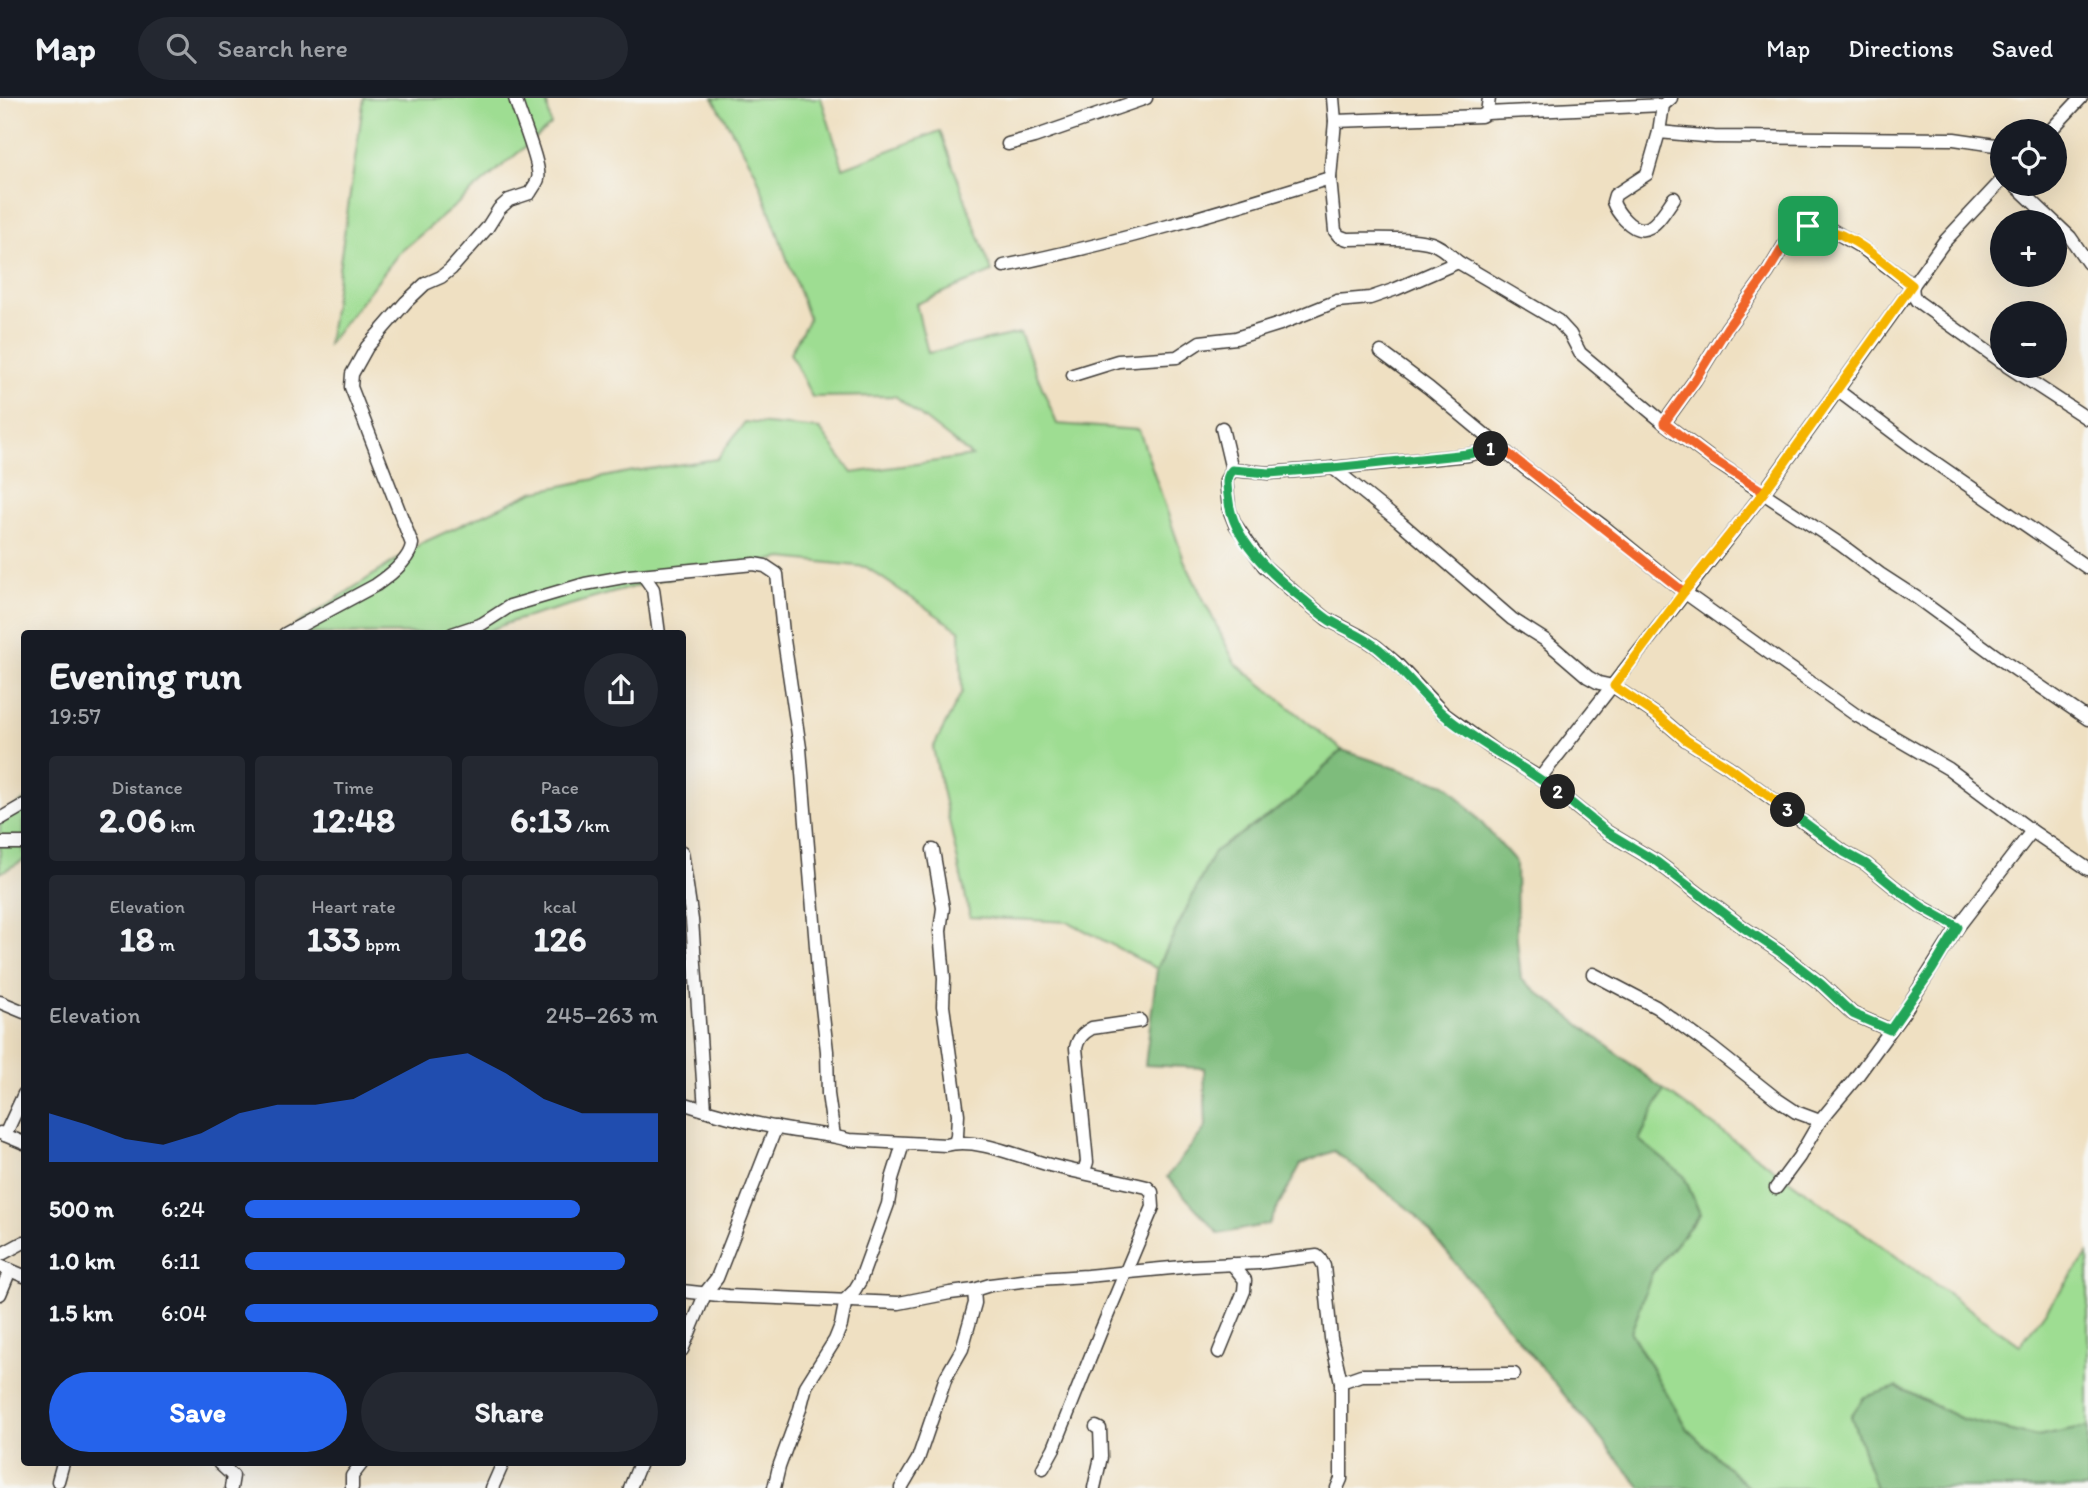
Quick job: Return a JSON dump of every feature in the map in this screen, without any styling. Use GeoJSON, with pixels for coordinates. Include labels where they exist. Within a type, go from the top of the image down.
{"type":"FeatureCollection","features":[{"type":"Feature","properties":{"kind":"street"},"geometry":{"type":"LineString","coordinates":[[292,630],[376,585],[411,552],[412,544],[351,387],[352,374],[367,347],[406,302],[425,284],[442,277],[451,269],[509,200],[530,193],[538,179],[539,166],[515,98]]}},
{"type":"Feature","properties":{"kind":"street"},"geometry":{"type":"LineString","coordinates":[[1008,144],[1146,98]]}},
{"type":"Feature","properties":{"kind":"street"},"geometry":{"type":"LineString","coordinates":[[1333,98],[1335,121],[1330,178],[1335,231],[1339,236],[1347,239],[1432,243],[1458,262],[1558,321],[1570,334],[1580,353],[1709,457],[1840,544],[2088,719]]}},
{"type":"Feature","properties":{"kind":"street"},"geometry":{"type":"LineString","coordinates":[[1487,113],[1489,98]]}},
{"type":"Feature","properties":{"kind":"street"},"geometry":{"type":"LineString","coordinates":[[2061,119],[2081,98]]}},
{"type":"Feature","properties":{"kind":"street"},"geometry":{"type":"LineString","coordinates":[[1335,121],[1481,116],[1487,113],[1667,101],[1647,174],[1615,195],[1613,202],[1633,229],[1639,230],[1654,225],[1674,198]]}},
{"type":"Feature","properties":{"kind":"street"},"geometry":{"type":"LineString","coordinates":[[1659,132],[1714,137],[1954,139],[1990,144]]}},
{"type":"Feature","properties":{"kind":"street"},"geometry":{"type":"LineString","coordinates":[[1004,266],[1067,254],[1330,178]]}},
{"type":"Feature","properties":{"kind":"street"},"geometry":{"type":"LineString","coordinates":[[1540,778],[1764,492],[1944,242],[1990,193]]}},
{"type":"Feature","properties":{"kind":"street"},"geometry":{"type":"LineString","coordinates":[[2027,196],[2070,237],[2088,263]]}},
{"type":"Feature","properties":{"kind":"street"},"geometry":{"type":"LineString","coordinates":[[1664,423],[1789,237],[1799,228],[1808,226],[1830,229],[1861,247],[1912,285],[1917,301],[1990,353]]}},
{"type":"Feature","properties":{"kind":"street"},"geometry":{"type":"LineString","coordinates":[[1073,375],[1118,361],[1177,357],[1200,342],[1236,338],[1337,301],[1370,298],[1458,262]]}},
{"type":"Feature","properties":{"kind":"street"},"geometry":{"type":"LineString","coordinates":[[1381,352],[1684,592],[1856,715],[1950,769],[2088,869]]}},
{"type":"Feature","properties":{"kind":"street"},"geometry":{"type":"LineString","coordinates":[[2025,378],[2088,419]]}},
{"type":"Feature","properties":{"kind":"street"},"geometry":{"type":"LineString","coordinates":[[1837,390],[1914,448],[2088,568]]}},
{"type":"Feature","properties":{"kind":"street"},"geometry":{"type":"LineString","coordinates":[[1222,428],[1232,470]]}},
{"type":"Feature","properties":{"kind":"street"},"geometry":{"type":"LineString","coordinates":[[1500,447],[1468,454],[1333,468],[1269,473],[1232,470],[1226,480],[1229,509],[1241,533],[1264,566],[1328,619],[1377,647],[1396,663],[1443,713],[1498,753],[1540,778],[1607,832],[1657,862],[1780,952],[1821,984],[1853,1014],[1890,1030]]}},
{"type":"Feature","properties":{"kind":"street"},"geometry":{"type":"LineString","coordinates":[[1333,468],[1502,610],[1545,640],[1588,677],[1614,686],[1844,852],[1866,864],[1922,907],[1958,927]]}},
{"type":"Feature","properties":{"kind":"street"},"geometry":{"type":"LineString","coordinates":[[464,630],[482,624],[510,606],[530,598],[629,576],[754,564],[765,566],[777,574],[800,748],[827,1051],[828,1094],[834,1136]]}},
{"type":"Feature","properties":{"kind":"street"},"geometry":{"type":"LineString","coordinates":[[644,576],[653,589],[658,630]]}},
{"type":"Feature","properties":{"kind":"street"},"geometry":{"type":"LineString","coordinates":[[0,819],[21,807]]}},
{"type":"Feature","properties":{"kind":"street"},"geometry":{"type":"LineString","coordinates":[[1776,1188],[1820,1121],[1874,1054],[1958,927],[2032,831]]}},
{"type":"Feature","properties":{"kind":"street"},"geometry":{"type":"LineString","coordinates":[[0,843],[21,844]]}},
{"type":"Feature","properties":{"kind":"street"},"geometry":{"type":"LineString","coordinates":[[933,849],[943,908],[940,931],[944,978],[943,1006],[958,1114],[955,1143]]}},
{"type":"Feature","properties":{"kind":"street"},"geometry":{"type":"LineString","coordinates":[[686,879],[692,919],[705,1110]]}},
{"type":"Feature","properties":{"kind":"street"},"geometry":{"type":"LineString","coordinates":[[1593,974],[1656,1007],[1777,1100],[1796,1112],[1820,1121]]}},
{"type":"Feature","properties":{"kind":"street"},"geometry":{"type":"LineString","coordinates":[[0,1002],[21,1011]]}},
{"type":"Feature","properties":{"kind":"street"},"geometry":{"type":"LineString","coordinates":[[1079,1171],[1084,1171],[1087,1162],[1076,1048],[1078,1041],[1092,1028],[1140,1021]]}},
{"type":"Feature","properties":{"kind":"street"},"geometry":{"type":"LineString","coordinates":[[21,1099],[2,1134],[21,1142]]}},
{"type":"Feature","properties":{"kind":"street"},"geometry":{"type":"LineString","coordinates":[[686,1104],[776,1127],[849,1140],[903,1144],[955,1143],[995,1149],[1147,1187],[1152,1192],[1153,1207],[1044,1468]]}},
{"type":"Feature","properties":{"kind":"street"},"geometry":{"type":"LineString","coordinates":[[686,1340],[706,1293],[717,1278],[776,1127]]}},
{"type":"Feature","properties":{"kind":"street"},"geometry":{"type":"LineString","coordinates":[[774,1488],[806,1386],[835,1340],[846,1300],[860,1281],[888,1205],[892,1179],[903,1144]]}},
{"type":"Feature","properties":{"kind":"street"},"geometry":{"type":"LineString","coordinates":[[0,1255],[21,1244]]}},
{"type":"Feature","properties":{"kind":"street"},"geometry":{"type":"LineString","coordinates":[[686,1291],[728,1296],[899,1303],[990,1285],[1038,1279],[1259,1263],[1312,1255],[1320,1259],[1324,1266],[1331,1338],[1341,1382],[1341,1479],[1337,1488]]}},
{"type":"Feature","properties":{"kind":"street"},"geometry":{"type":"LineString","coordinates":[[1219,1352],[1244,1291],[1245,1280],[1232,1264]]}},
{"type":"Feature","properties":{"kind":"street"},"geometry":{"type":"LineString","coordinates":[[0,1294],[5,1268]]}},
{"type":"Feature","properties":{"kind":"street"},"geometry":{"type":"LineString","coordinates":[[901,1488],[921,1450],[946,1377],[962,1349],[975,1303],[974,1290]]}},
{"type":"Feature","properties":{"kind":"street"},"geometry":{"type":"LineString","coordinates":[[1341,1382],[1361,1375],[1514,1374]]}},
{"type":"Feature","properties":{"kind":"street"},"geometry":{"type":"LineString","coordinates":[[1094,1488],[1101,1444],[1100,1429],[1096,1427]]}},
{"type":"Feature","properties":{"kind":"street"},"geometry":{"type":"LineString","coordinates":[[58,1481],[62,1466]]}},
{"type":"Feature","properties":{"kind":"street"},"geometry":{"type":"LineString","coordinates":[[222,1466],[233,1476],[231,1488]]}},
{"type":"Feature","properties":{"kind":"street"},"geometry":{"type":"LineString","coordinates":[[352,1488],[352,1476],[360,1466]]}},
{"type":"Feature","properties":{"kind":"street"},"geometry":{"type":"LineString","coordinates":[[492,1488],[502,1466]]}},
{"type":"Feature","properties":{"kind":"street"},"geometry":{"type":"LineString","coordinates":[[629,1488],[639,1466]]}},
{"type":"Feature","properties":{"kind":"green space"},"geometry":{"type":"Polygon","coordinates":[[[364,98],[546,98],[551,125],[399,253],[328,344],[364,98]]]}},
{"type":"Feature","properties":{"kind":"green space"},"geometry":{"type":"Polygon","coordinates":[[[713,98],[821,98],[843,168],[940,131],[992,272],[916,304],[928,353],[1020,333],[1057,424],[1139,430],[1184,560],[1235,663],[1342,750],[1290,801],[1214,852],[1157,969],[1069,922],[970,917],[933,748],[962,692],[960,631],[866,567],[783,558],[658,580],[490,630],[289,630],[422,543],[533,492],[628,472],[717,459],[745,422],[820,429],[852,473],[972,456],[895,396],[812,397],[790,353],[809,319],[755,171],[713,98]]]}},
{"type":"Feature","properties":{"kind":"green space"},"geometry":{"type":"Polygon","coordinates":[[[1342,750],[1449,786],[1516,862],[1517,939],[1521,979],[1664,1090],[1639,1140],[1684,1176],[1700,1214],[1652,1273],[1631,1333],[1687,1429],[1749,1488],[1641,1488],[1415,1214],[1334,1151],[1301,1164],[1269,1224],[1219,1234],[1167,1177],[1206,1127],[1204,1068],[1145,1065],[1157,969],[1214,852],[1290,801],[1342,750]]]}},
{"type":"Feature","properties":{"kind":"green space"},"geometry":{"type":"Polygon","coordinates":[[[21,803],[21,862],[0,873],[0,821],[21,803]]]}},
{"type":"Feature","properties":{"kind":"green space"},"geometry":{"type":"Polygon","coordinates":[[[1664,1090],[2020,1345],[2088,1254],[2088,1427],[2037,1437],[1962,1419],[1897,1387],[1851,1416],[1876,1488],[1749,1488],[1687,1429],[1631,1332],[1652,1273],[1700,1214],[1684,1176],[1639,1140],[1664,1090]]]}},
{"type":"Feature","properties":{"kind":"green space"},"geometry":{"type":"Polygon","coordinates":[[[1897,1387],[1962,1419],[2037,1437],[2088,1427],[2088,1488],[1876,1488],[1851,1416],[1864,1397],[1897,1387]]]}},
{"type":"Feature","properties":{"kind":"route"},"geometry":{"type":"LineString","coordinates":[[1808,226],[1799,228],[1789,237],[1664,423],[1709,457],[1764,492],[1684,592],[1500,447],[1468,454],[1333,468],[1269,473],[1232,470],[1226,480],[1229,509],[1236,524],[1264,566],[1295,593],[1328,619],[1377,647],[1396,663],[1443,713],[1498,753],[1540,778],[1607,832],[1657,862],[1780,952],[1821,984],[1853,1014],[1890,1030],[1958,927],[1922,907],[1866,864],[1844,852],[1614,686],[1684,592],[1714,556],[1764,492],[1912,285],[1861,247],[1830,229],[1808,226]]}}]}
